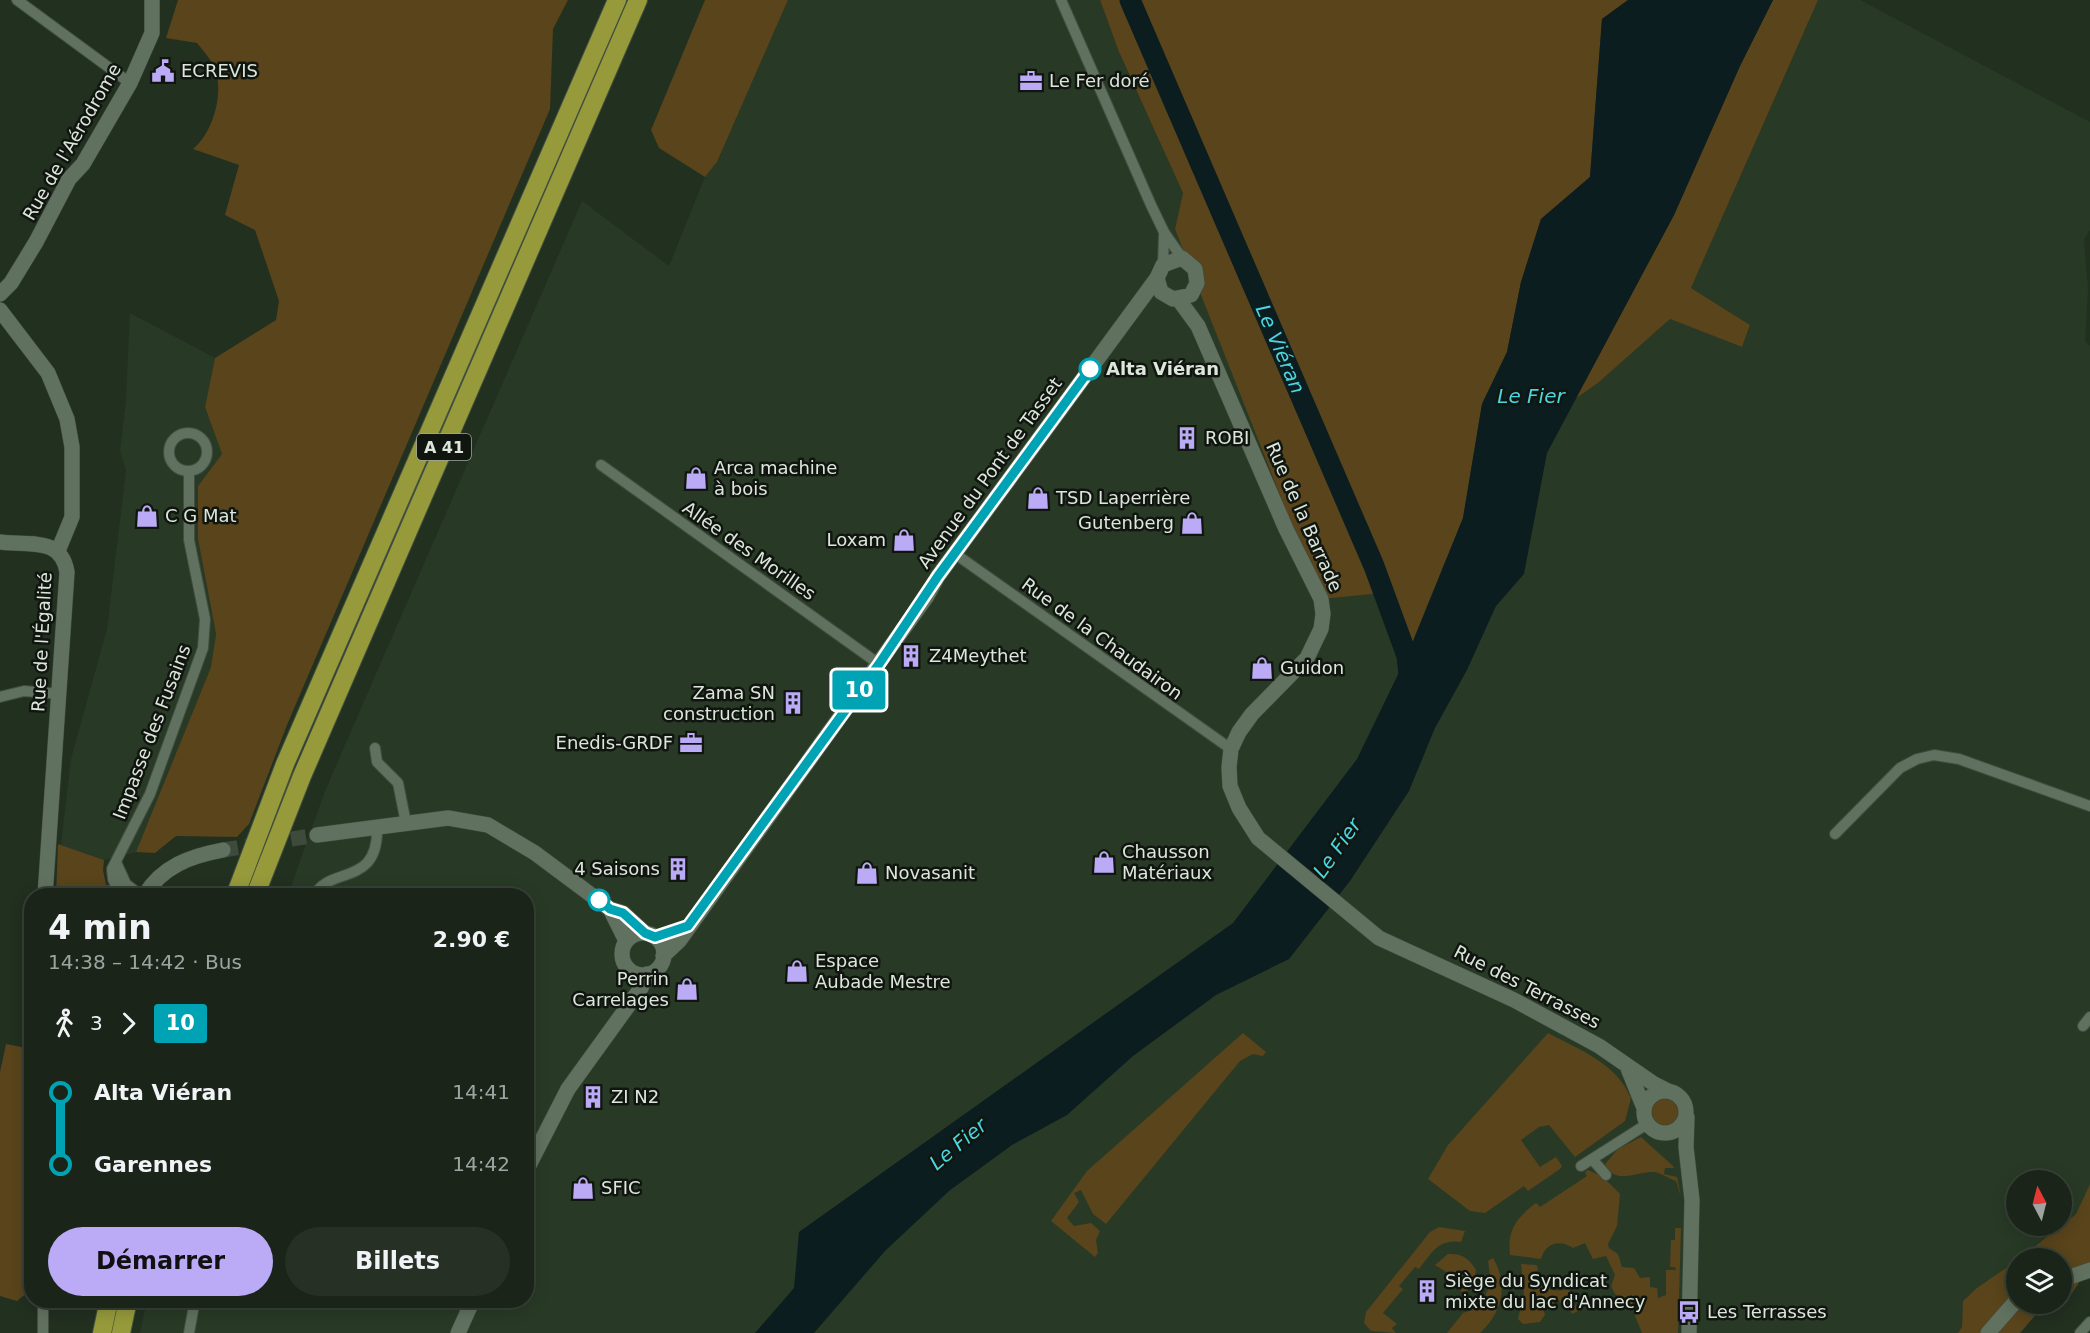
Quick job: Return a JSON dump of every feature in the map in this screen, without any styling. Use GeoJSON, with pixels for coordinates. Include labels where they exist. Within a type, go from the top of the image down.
{"type":"FeatureCollection","features":[{"type":"Feature","properties":{"kind":"highway","name":"A 41"},"geometry":{"type":"LineString","coordinates":[[238,888],[285,764],[617,0]]}},
{"type":"Feature","properties":{"kind":"highway","name":"A 41"},"geometry":{"type":"LineString","coordinates":[[258,888],[306,765],[638,0]]}},
{"type":"Feature","properties":{"kind":"highway"},"geometry":{"type":"LineString","coordinates":[[102,1333],[107,1308]]}},
{"type":"Feature","properties":{"kind":"highway"},"geometry":{"type":"LineString","coordinates":[[121,1333],[126,1308]]}},
{"type":"Feature","properties":{"kind":"street","name":"Rue de l'Aérodrome"},"geometry":{"type":"LineString","coordinates":[[1,291],[52,216],[69,179],[83,164],[130,82],[152,33],[152,0]]}},
{"type":"Feature","properties":{"kind":"street"},"geometry":{"type":"LineString","coordinates":[[1061,0],[1164,231],[1182,258],[1195,269],[1197,276],[1195,290],[1185,298],[1173,298],[1137,306]]}},
{"type":"Feature","properties":{"kind":"street"},"geometry":{"type":"LineString","coordinates":[[21,2],[130,82]]}},
{"type":"Feature","properties":{"kind":"street"},"geometry":{"type":"LineString","coordinates":[[1164,231],[1160,272],[1161,292],[1173,298]]}},
{"type":"Feature","properties":{"kind":"street"},"geometry":{"type":"LineString","coordinates":[[1160,272],[1182,258]]}},
{"type":"Feature","properties":{"kind":"street","name":"Avenue du Pont de Tasset"},"geometry":{"type":"LineString","coordinates":[[663,956],[679,942],[688,926],[879,664],[954,553],[993,504],[1160,272]]}},
{"type":"Feature","properties":{"kind":"street","name":"Rue de la Barrade"},"geometry":{"type":"LineString","coordinates":[[1195,290],[1198,326]]}},
{"type":"Feature","properties":{"kind":"street","name":"Rue de la Barrade"},"geometry":{"type":"LineString","coordinates":[[1173,298],[1198,326],[1286,529],[1321,599],[1323,614],[1321,629],[1307,658],[1252,714],[1239,732],[1231,749],[1230,786],[1239,808],[1279,849],[1364,921]]}},
{"type":"Feature","properties":{"kind":"street","name":"Rue de l'Égalité"},"geometry":{"type":"LineString","coordinates":[[0,310],[48,373],[67,419],[72,447],[72,517],[58,551],[64,558],[67,572],[46,888]]}},
{"type":"Feature","properties":{"kind":"street","name":"Allée des Morilles"},"geometry":{"type":"LineString","coordinates":[[601,465],[879,664]]}},
{"type":"Feature","properties":{"kind":"street","name":"Impasse des Fusains"},"geometry":{"type":"LineString","coordinates":[[116,859],[136,825],[150,794],[203,648],[205,619],[189,540],[189,472]]}},
{"type":"Feature","properties":{"kind":"street"},"geometry":{"type":"LineString","coordinates":[[0,542],[43,545],[58,551]]}},
{"type":"Feature","properties":{"kind":"street","name":"Rue de la Chaudairon"},"geometry":{"type":"LineString","coordinates":[[954,553],[1231,749]]}},
{"type":"Feature","properties":{"kind":"street"},"geometry":{"type":"LineString","coordinates":[[0,697],[24,691],[60,694]]}},
{"type":"Feature","properties":{"kind":"street"},"geometry":{"type":"LineString","coordinates":[[375,748],[377,762],[398,783],[406,823]]}},
{"type":"Feature","properties":{"kind":"street"},"geometry":{"type":"LineString","coordinates":[[1835,834],[1900,768],[1917,759],[1934,755],[1959,759],[2090,806]]}},
{"type":"Feature","properties":{"kind":"street"},"geometry":{"type":"LineString","coordinates":[[317,835],[448,818],[488,825],[535,853],[610,909],[623,913],[662,945],[663,956],[660,966],[647,974],[630,1004],[568,1089],[534,1155]]}},
{"type":"Feature","properties":{"kind":"street"},"geometry":{"type":"LineString","coordinates":[[321,888],[366,865],[376,843],[377,827]]}},
{"type":"Feature","properties":{"kind":"street"},"geometry":{"type":"LineString","coordinates":[[150,888],[160,876],[188,859],[223,850]]}},
{"type":"Feature","properties":{"kind":"street"},"geometry":{"type":"LineString","coordinates":[[116,859],[113,879],[117,888]]}},
{"type":"Feature","properties":{"kind":"street"},"geometry":{"type":"LineString","coordinates":[[116,859],[121,876],[132,888]]}},
{"type":"Feature","properties":{"kind":"street"},"geometry":{"type":"LineString","coordinates":[[164,888],[188,859]]}},
{"type":"Feature","properties":{"kind":"street"},"geometry":{"type":"LineString","coordinates":[[610,909],[626,941]]}},
{"type":"Feature","properties":{"kind":"street","name":"Rue des Terrasses"},"geometry":{"type":"LineString","coordinates":[[1364,921],[1406,948],[1514,1000],[1599,1046],[1668,1091]]}},
{"type":"Feature","properties":{"kind":"street"},"geometry":{"type":"LineString","coordinates":[[630,1004],[629,970],[622,957],[626,941],[635,934],[650,935],[688,926]]}},
{"type":"Feature","properties":{"kind":"street"},"geometry":{"type":"LineString","coordinates":[[629,970],[637,974],[647,974]]}},
{"type":"Feature","properties":{"kind":"street"},"geometry":{"type":"LineString","coordinates":[[1627,1066],[1644,1108],[1647,1124],[1661,1133],[1677,1151],[1689,1174]]}},
{"type":"Feature","properties":{"kind":"street"},"geometry":{"type":"LineString","coordinates":[[1644,1108],[1653,1095],[1668,1091],[1684,1100],[1692,1200],[1689,1333]]}},
{"type":"Feature","properties":{"kind":"street"},"geometry":{"type":"LineString","coordinates":[[1661,1133],[1677,1130],[1687,1117]]}},
{"type":"Feature","properties":{"kind":"street"},"geometry":{"type":"LineString","coordinates":[[1581,1166],[1647,1124]]}},
{"type":"Feature","properties":{"kind":"street"},"geometry":{"type":"LineString","coordinates":[[1592,1159],[1606,1175]]}},
{"type":"Feature","properties":{"kind":"street"},"geometry":{"type":"LineString","coordinates":[[2072,1276],[2090,1270]]}},
{"type":"Feature","properties":{"kind":"street"},"geometry":{"type":"LineString","coordinates":[[43,1308],[43,1333]]}},
{"type":"Feature","properties":{"kind":"street"},"geometry":{"type":"LineString","coordinates":[[189,1333],[194,1308]]}},
{"type":"Feature","properties":{"kind":"street"},"geometry":{"type":"LineString","coordinates":[[458,1333],[469,1308]]}},
{"type":"Feature","properties":{"kind":"street"},"geometry":{"type":"LineString","coordinates":[[1988,1333],[2006,1312]]}},
{"type":"Feature","properties":{"kind":"street"},"geometry":{"type":"LineString","coordinates":[[2080,1333],[2090,1322]]}},
{"type":"Feature","properties":{"kind":"shaded area"},"geometry":{"type":"Polygon","coordinates":[[[178,0],[568,0],[553,29],[550,109],[287,725],[249,824],[237,837],[176,836],[155,853],[136,852],[211,667],[216,634],[198,539],[198,486],[222,454],[205,407],[215,358],[276,320],[279,301],[255,230],[225,215],[239,165],[193,149],[206,133],[215,113],[218,81],[213,64],[197,43],[166,38],[178,0]]]}},
{"type":"Feature","properties":{"kind":"shaded area"},"geometry":{"type":"Polygon","coordinates":[[[705,0],[788,0],[717,162],[705,177],[659,148],[651,130],[705,0]]]}},
{"type":"Feature","properties":{"kind":"shaded area"},"geometry":{"type":"Polygon","coordinates":[[[788,0],[1100,0],[1119,52],[1183,193],[1175,229],[1382,593],[1408,652],[1463,518],[1575,399],[1598,383],[1670,319],[1742,347],[1750,325],[1691,288],[1818,0],[1860,0],[2090,122],[2090,230],[2084,239],[2088,290],[2085,341],[2090,346],[2090,1184],[2076,1214],[2072,1217],[2072,1170],[2006,1170],[2006,1236],[2047,1236],[2032,1248],[2006,1248],[2006,1268],[1963,1301],[1962,1327],[1958,1333],[140,1333],[145,1308],[534,1308],[534,888],[290,888],[325,791],[582,201],[669,266],[705,177],[717,162],[788,0]]]}},
{"type":"Feature","properties":{"kind":"shaded area"},"geometry":{"type":"Polygon","coordinates":[[[1100,0],[1628,0],[1602,19],[1590,177],[1541,219],[1521,282],[1507,352],[1482,404],[1463,518],[1408,653],[1382,593],[1321,599],[1175,229],[1183,193],[1119,52],[1100,0]]]}},
{"type":"Feature","properties":{"kind":"shaded area"},"geometry":{"type":"Polygon","coordinates":[[[1773,0],[1818,0],[1691,288],[1750,325],[1742,347],[1670,319],[1598,383],[1575,399],[1674,215],[1740,66],[1773,0]]]}},
{"type":"Feature","properties":{"kind":"shaded area"},"geometry":{"type":"Polygon","coordinates":[[[130,313],[215,358],[205,407],[222,454],[198,486],[198,539],[216,634],[211,667],[136,852],[104,860],[61,845],[71,759],[107,629],[126,471],[120,451],[126,401],[130,313]]]}},
{"type":"Feature","properties":{"kind":"shaded area"},"geometry":{"type":"Polygon","coordinates":[[[58,844],[104,860],[106,885],[111,885],[112,888],[56,888],[58,844]]]}},
{"type":"Feature","properties":{"kind":"shaded area"},"geometry":{"type":"Polygon","coordinates":[[[1243,1033],[1266,1052],[1263,1056],[1253,1054],[1240,1061],[1106,1224],[1093,1214],[1081,1190],[1074,1193],[1079,1202],[1067,1218],[1074,1226],[1091,1223],[1100,1231],[1096,1240],[1098,1253],[1095,1257],[1051,1221],[1087,1171],[1243,1033]]]}},
{"type":"Feature","properties":{"kind":"shaded area"},"geometry":{"type":"Polygon","coordinates":[[[1548,1033],[1596,1059],[1616,1075],[1631,1098],[1625,1121],[1575,1157],[1549,1125],[1539,1127],[1521,1140],[1540,1167],[1556,1157],[1562,1166],[1560,1169],[1528,1191],[1524,1186],[1485,1213],[1470,1211],[1428,1179],[1448,1145],[1548,1033]]]}},
{"type":"Feature","properties":{"kind":"shaded area"},"geometry":{"type":"Polygon","coordinates":[[[6,1044],[24,1048],[24,1295],[17,1301],[0,1296],[0,1072],[6,1044]]]}},
{"type":"Feature","properties":{"kind":"shaded area"},"geometry":{"type":"Polygon","coordinates":[[[1665,1099],[1674,1103],[1678,1112],[1674,1121],[1665,1125],[1656,1121],[1652,1112],[1656,1103],[1665,1099]]]}},
{"type":"Feature","properties":{"kind":"shaded area"},"geometry":{"type":"Polygon","coordinates":[[[1641,1137],[1673,1166],[1674,1168],[1665,1168],[1664,1174],[1677,1177],[1681,1197],[1676,1181],[1659,1173],[1647,1172],[1620,1176],[1609,1171],[1605,1164],[1618,1149],[1641,1137]]]}},
{"type":"Feature","properties":{"kind":"shaded area"},"geometry":{"type":"Polygon","coordinates":[[[1588,1170],[1603,1177],[1620,1194],[1617,1226],[1608,1244],[1609,1248],[1618,1254],[1622,1267],[1634,1268],[1640,1278],[1650,1277],[1650,1287],[1657,1288],[1658,1298],[1666,1295],[1666,1270],[1676,1270],[1675,1267],[1670,1267],[1671,1240],[1675,1240],[1675,1228],[1681,1228],[1678,1333],[1642,1333],[1629,1301],[1615,1294],[1611,1286],[1615,1275],[1606,1256],[1593,1259],[1585,1243],[1573,1248],[1568,1245],[1554,1244],[1546,1249],[1541,1259],[1510,1255],[1510,1238],[1518,1219],[1536,1203],[1540,1207],[1587,1176],[1585,1172],[1588,1170]]]}},
{"type":"Feature","properties":{"kind":"shaded area"},"geometry":{"type":"Polygon","coordinates":[[[2090,1184],[2090,1267],[2072,1293],[2072,1248],[2033,1248],[2048,1236],[2072,1236],[2072,1217],[2076,1214],[2090,1184]]]}},
{"type":"Feature","properties":{"kind":"shaded area"},"geometry":{"type":"Polygon","coordinates":[[[1439,1227],[1465,1231],[1461,1242],[1446,1242],[1436,1248],[1419,1269],[1415,1267],[1399,1286],[1403,1289],[1383,1313],[1397,1324],[1392,1328],[1396,1333],[1371,1331],[1364,1323],[1366,1312],[1430,1232],[1439,1227]]]}},
{"type":"Feature","properties":{"kind":"shaded area"},"geometry":{"type":"Polygon","coordinates":[[[1448,1254],[1465,1257],[1476,1270],[1474,1284],[1463,1294],[1451,1275],[1435,1265],[1448,1254]]]}},
{"type":"Feature","properties":{"kind":"shaded area"},"geometry":{"type":"Polygon","coordinates":[[[1493,1258],[1501,1278],[1502,1288],[1494,1317],[1480,1333],[1447,1333],[1463,1313],[1474,1309],[1485,1296],[1491,1283],[1488,1261],[1493,1258]]]}},
{"type":"Feature","properties":{"kind":"shaded area"},"geometry":{"type":"Polygon","coordinates":[[[1521,1264],[1537,1265],[1538,1270],[1533,1274],[1548,1289],[1569,1289],[1578,1311],[1572,1314],[1569,1308],[1564,1310],[1559,1300],[1543,1308],[1545,1315],[1540,1322],[1523,1324],[1518,1319],[1524,1293],[1521,1264]]]}},
{"type":"Feature","properties":{"kind":"shaded area"},"geometry":{"type":"Polygon","coordinates":[[[2006,1268],[2006,1314],[2036,1314],[2020,1333],[1958,1333],[1962,1327],[1963,1301],[2006,1268]]]}},
{"type":"Feature","properties":{"kind":"water","name":"Le Fier"},"geometry":{"type":"Polygon","coordinates":[[[1628,0],[1773,0],[1740,66],[1674,215],[1547,453],[1524,574],[1496,606],[1467,670],[1435,728],[1409,791],[1350,881],[1289,959],[1216,995],[1133,1056],[1067,1115],[1012,1145],[949,1191],[885,1251],[814,1333],[755,1333],[794,1288],[799,1232],[1233,923],[1357,759],[1407,656],[1463,518],[1482,404],[1507,352],[1521,282],[1541,219],[1590,177],[1602,19],[1628,0]]]}},
{"type":"Feature","properties":{"kind":"waterway","name":"Le Viéran"},"geometry":{"type":"LineString","coordinates":[[1130,0],[1374,566],[1407,656],[1410,684]]}},
{"type":"Feature","properties":{"kind":"tunnel"},"geometry":{"type":"LineString","coordinates":[[223,850],[317,835]]}},
{"type":"Feature","properties":{"kind":"bus line","name":"10"},"geometry":{"type":"LineString","coordinates":[[599,900],[610,909],[623,913],[645,933],[655,937],[673,933],[688,926],[695,919],[879,664],[927,596],[934,581],[993,504],[1090,369]]}},
{"type":"Feature","properties":{"kind":"place","name":"ECREVIS"},"geometry":{"type":"Point","coordinates":[163,71]}},
{"type":"Feature","properties":{"kind":"place","name":"Le Fer doré"},"geometry":{"type":"Point","coordinates":[1031,81]}},
{"type":"Feature","properties":{"kind":"place","name":"Alta Viéran"},"geometry":{"type":"Point","coordinates":[1090,369]}},
{"type":"Feature","properties":{"kind":"place","name":"ROBI"},"geometry":{"type":"Point","coordinates":[1187,438]}},
{"type":"Feature","properties":{"kind":"place","name":"Arca machine à bois"},"geometry":{"type":"Point","coordinates":[696,478]}},
{"type":"Feature","properties":{"kind":"place","name":"TSD Laperrière"},"geometry":{"type":"Point","coordinates":[1038,498]}},
{"type":"Feature","properties":{"kind":"place","name":"C G Mat"},"geometry":{"type":"Point","coordinates":[147,516]}},
{"type":"Feature","properties":{"kind":"place","name":"Gutenberg"},"geometry":{"type":"Point","coordinates":[1192,523]}},
{"type":"Feature","properties":{"kind":"place","name":"Loxam"},"geometry":{"type":"Point","coordinates":[904,540]}},
{"type":"Feature","properties":{"kind":"place","name":"Z4Meythet"},"geometry":{"type":"Point","coordinates":[911,656]}},
{"type":"Feature","properties":{"kind":"place","name":"Guidon"},"geometry":{"type":"Point","coordinates":[1262,668]}},
{"type":"Feature","properties":{"kind":"place","name":"Zama SN construction"},"geometry":{"type":"Point","coordinates":[793,703]}},
{"type":"Feature","properties":{"kind":"place","name":"Enedis-GRDF"},"geometry":{"type":"Point","coordinates":[691,743]}},
{"type":"Feature","properties":{"kind":"place","name":"Chausson Matériaux"},"geometry":{"type":"Point","coordinates":[1104,862]}},
{"type":"Feature","properties":{"kind":"place","name":"4 Saisons"},"geometry":{"type":"Point","coordinates":[678,869]}},
{"type":"Feature","properties":{"kind":"place","name":"Novasanit"},"geometry":{"type":"Point","coordinates":[867,873]}},
{"type":"Feature","properties":{"kind":"place","name":"Espace Aubade Mestre"},"geometry":{"type":"Point","coordinates":[797,971]}},
{"type":"Feature","properties":{"kind":"place","name":"Perrin Carrelages"},"geometry":{"type":"Point","coordinates":[687,989]}},
{"type":"Feature","properties":{"kind":"place","name":"ZI N2"},"geometry":{"type":"Point","coordinates":[593,1097]}},
{"type":"Feature","properties":{"kind":"place","name":"SFIC"},"geometry":{"type":"Point","coordinates":[583,1188]}},
{"type":"Feature","properties":{"kind":"place","name":"Siège du Syndicat mixte du lac d'Annecy"},"geometry":{"type":"Point","coordinates":[1427,1291]}},
{"type":"Feature","properties":{"kind":"place","name":"Les Terrasses"},"geometry":{"type":"Point","coordinates":[1689,1312]}}]}
